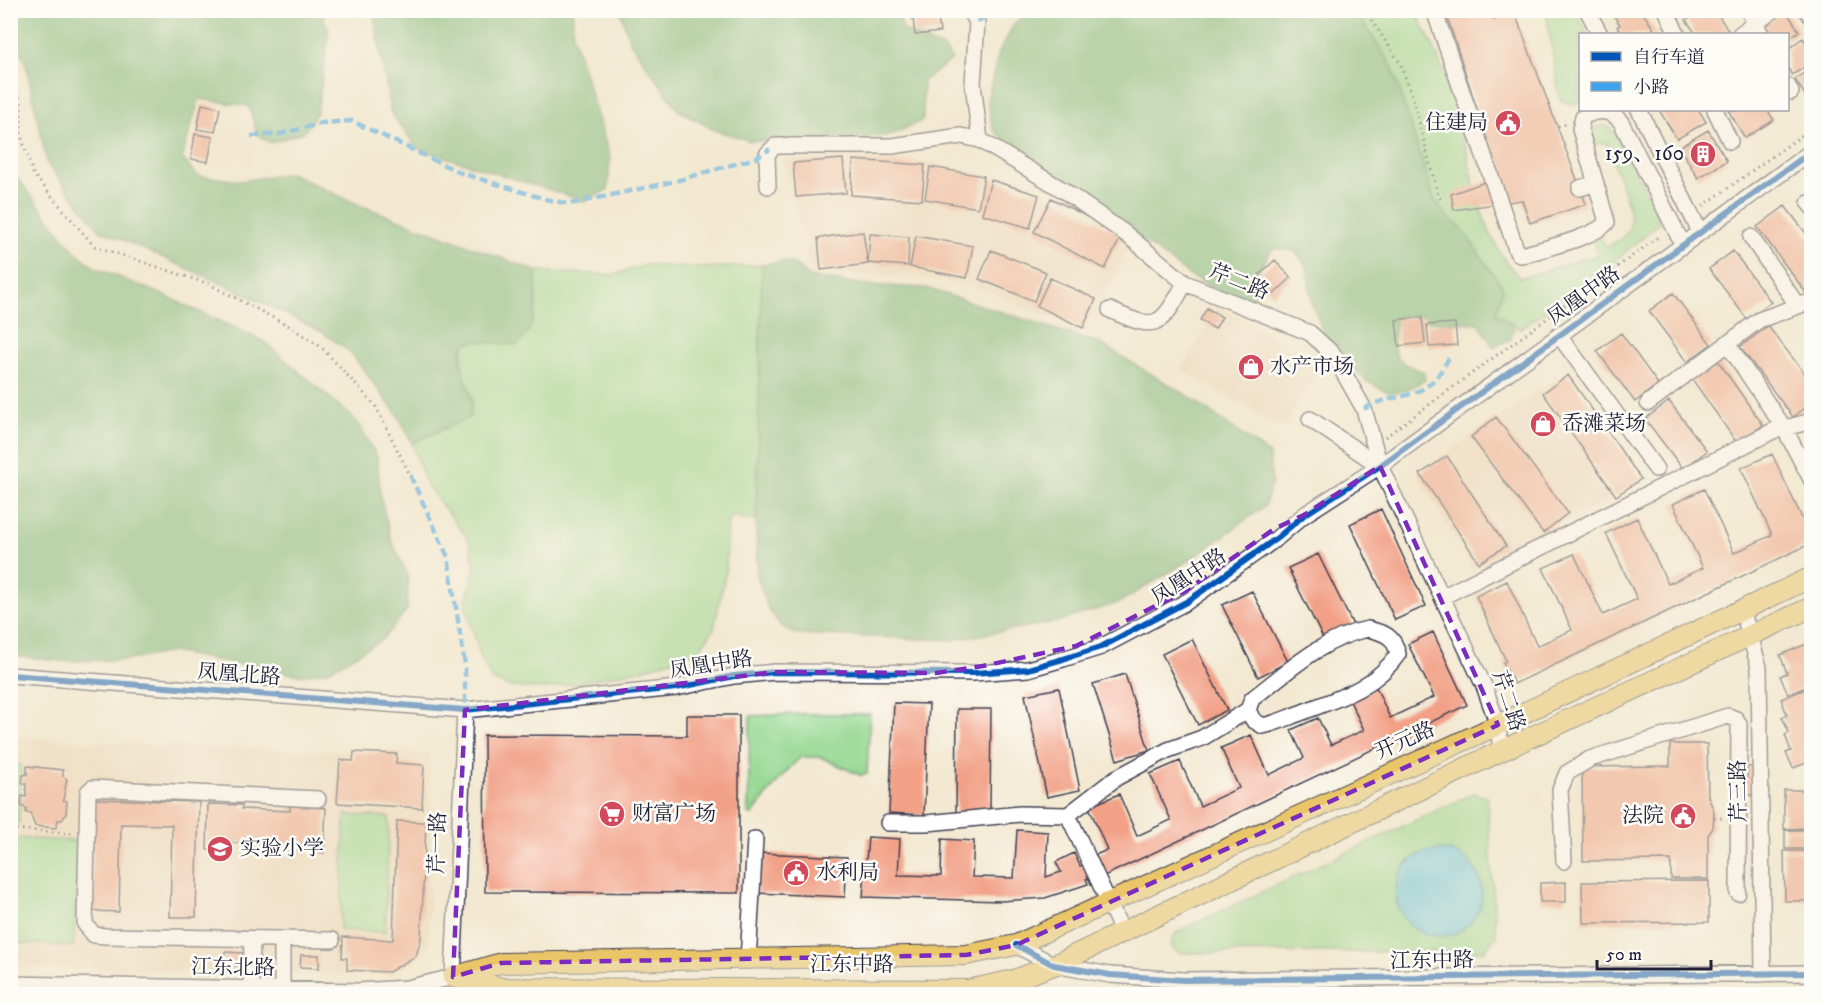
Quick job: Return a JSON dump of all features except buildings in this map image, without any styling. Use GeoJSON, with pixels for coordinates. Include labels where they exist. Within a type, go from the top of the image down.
{"type":"FeatureCollection","features":[{"type":"Feature","properties":{"kind":"main road","name":"开元路"},"geometry":{"type":"LineString","coordinates":[[1016,945],[1498,725],[1812,577]]}},
{"type":"Feature","properties":{"kind":"main road"},"geometry":{"type":"LineString","coordinates":[[1054,965],[1501,751],[1812,607]]}},
{"type":"Feature","properties":{"kind":"main road","name":"江东中路"},"geometry":{"type":"LineString","coordinates":[[453,986],[501,963],[966,956],[1016,945]]}},
{"type":"Feature","properties":{"kind":"main road","name":"江东中路"},"geometry":{"type":"LineString","coordinates":[[453,986],[968,990],[1014,980],[1054,965]]}},
{"type":"Feature","properties":{"kind":"street"},"geometry":{"type":"LineString","coordinates":[[970,10],[976,22],[973,84],[980,140]]}},
{"type":"Feature","properties":{"kind":"street"},"geometry":{"type":"LineString","coordinates":[[1434,10],[1517,252],[1520,255],[1604,226],[1607,216],[1581,136],[1580,122],[1590,114],[1611,112],[1621,122],[1683,245]]}},
{"type":"Feature","properties":{"kind":"street"},"geometry":{"type":"LineString","coordinates":[[1587,10],[1598,33]]}},
{"type":"Feature","properties":{"kind":"street"},"geometry":{"type":"LineString","coordinates":[[1666,10],[1677,33]]}},
{"type":"Feature","properties":{"kind":"street"},"geometry":{"type":"LineString","coordinates":[[1741,33],[1774,10]]}},
{"type":"Feature","properties":{"kind":"street"},"geometry":{"type":"LineString","coordinates":[[1807,10],[1812,18]]}},
{"type":"Feature","properties":{"kind":"street"},"geometry":{"type":"LineString","coordinates":[[1640,111],[1700,232]]}},
{"type":"Feature","properties":{"kind":"street"},"geometry":{"type":"LineString","coordinates":[[1715,111],[1730,141]]}},
{"type":"Feature","properties":{"kind":"street","name":"芹二路"},"geometry":{"type":"LineString","coordinates":[[768,186],[767,154],[775,146],[892,146],[961,136],[980,140],[1099,215],[1185,283],[1310,333],[1333,354],[1352,384],[1364,410],[1380,466],[1484,686],[1498,725],[1501,751]]}},
{"type":"Feature","properties":{"kind":"street","name":"凤凰中路"},"geometry":{"type":"LineString","coordinates":[[465,710],[676,688],[734,676],[775,672],[936,673],[1034,657],[1076,646],[1115,630],[1187,590],[1274,529],[1304,515],[1380,466],[1812,151]]}},
{"type":"Feature","properties":{"kind":"street"},"geometry":{"type":"LineString","coordinates":[[1580,188],[1596,183]]}},
{"type":"Feature","properties":{"kind":"street"},"geometry":{"type":"LineString","coordinates":[[1648,403],[1759,320],[1804,303],[1751,237]]}},
{"type":"Feature","properties":{"kind":"street"},"geometry":{"type":"LineString","coordinates":[[1110,310],[1142,324],[1150,325],[1167,313],[1185,283]]}},
{"type":"Feature","properties":{"kind":"street"},"geometry":{"type":"LineString","coordinates":[[1559,334],[1656,469]]}},
{"type":"Feature","properties":{"kind":"street"},"geometry":{"type":"LineString","coordinates":[[1727,343],[1784,428],[1812,481]]}},
{"type":"Feature","properties":{"kind":"street"},"geometry":{"type":"LineString","coordinates":[[1310,419],[1380,466]]}},
{"type":"Feature","properties":{"kind":"street"},"geometry":{"type":"LineString","coordinates":[[1442,597],[1773,431],[1812,421]]}},
{"type":"Feature","properties":{"kind":"street","name":"芹三路"},"geometry":{"type":"LineString","coordinates":[[1742,609],[1759,667],[1763,974]]}},
{"type":"Feature","properties":{"kind":"street"},"geometry":{"type":"LineString","coordinates":[[888,823],[927,823],[1020,814],[1068,815],[1116,778],[1168,750],[1202,738],[1248,710],[1252,699],[1270,684],[1299,663],[1351,632],[1368,629],[1385,633],[1395,642],[1398,654],[1392,663],[1374,681],[1356,691],[1277,723],[1263,726],[1253,720],[1248,710]]}},
{"type":"Feature","properties":{"kind":"street","name":"凤凰北路"},"geometry":{"type":"LineString","coordinates":[[10,675],[465,710]]}},
{"type":"Feature","properties":{"kind":"street","name":"芹一路"},"geometry":{"type":"LineString","coordinates":[[453,986],[465,710]]}},
{"type":"Feature","properties":{"kind":"street"},"geometry":{"type":"LineString","coordinates":[[1564,861],[1560,790],[1567,773],[1590,759],[1728,716],[1736,719],[1739,724],[1738,893]]}},
{"type":"Feature","properties":{"kind":"street"},"geometry":{"type":"LineString","coordinates":[[318,799],[94,787],[88,792],[85,924],[94,935],[332,940]]}},
{"type":"Feature","properties":{"kind":"street"},"geometry":{"type":"LineString","coordinates":[[1068,815],[1122,931]]}},
{"type":"Feature","properties":{"kind":"street"},"geometry":{"type":"LineString","coordinates":[[1739,818],[1761,819]]}},
{"type":"Feature","properties":{"kind":"street"},"geometry":{"type":"LineString","coordinates":[[748,961],[755,839]]}},
{"type":"Feature","properties":{"kind":"street"},"geometry":{"type":"LineString","coordinates":[[251,989],[252,939]]}},
{"type":"Feature","properties":{"kind":"street"},"geometry":{"type":"LineString","coordinates":[[282,939],[282,990]]}},
{"type":"Feature","properties":{"kind":"street"},"geometry":{"type":"LineString","coordinates":[[1016,945],[1054,965]]}},
{"type":"Feature","properties":{"kind":"street","name":"江东中路"},"geometry":{"type":"LineString","coordinates":[[1054,965],[1110,975],[1184,980],[1812,973]]}},
{"type":"Feature","properties":{"kind":"street","name":"江东北路"},"geometry":{"type":"LineString","coordinates":[[10,984],[358,992],[453,986]]}},
{"type":"Feature","properties":{"kind":"path"},"geometry":{"type":"LineString","coordinates":[[1365,10],[1400,63],[1412,95],[1438,195],[1442,201]]}},
{"type":"Feature","properties":{"kind":"path"},"geometry":{"type":"LineString","coordinates":[[10,68],[21,102],[21,135],[33,174],[94,246],[209,284],[289,326],[321,347],[375,405],[410,475]]}},
{"type":"Feature","properties":{"kind":"path"},"geometry":{"type":"LineString","coordinates":[[1691,214],[1812,128]]}},
{"type":"Feature","properties":{"kind":"path"},"geometry":{"type":"LineString","coordinates":[[1373,445],[1674,226]]}},
{"type":"Feature","properties":{"kind":"path"},"geometry":{"type":"LineString","coordinates":[[10,829],[86,833]]}},
{"type":"Feature","properties":{"kind":"highlighted area"},"geometry":{"type":"Polygon","coordinates":[[[1380,466],[1498,725],[1016,945],[966,955],[501,963],[453,977],[465,710],[775,672],[936,673],[983,666],[1076,646],[1187,590],[1274,529],[1304,515],[1380,466]]]}},
{"type":"Feature","properties":{"kind":"shaded area"},"geometry":{"type":"Polygon","coordinates":[[[846,152],[930,161],[1046,193],[1133,236],[1090,334],[975,287],[911,275],[811,274],[784,160],[846,152]]]}},
{"type":"Feature","properties":{"kind":"shaded area","name":"水产市场"},"geometry":{"type":"Polygon","coordinates":[[[1219,306],[1321,365],[1284,429],[1181,370],[1219,306]]]}},
{"type":"Feature","properties":{"kind":"shaded area","name":"岙滩菜场"},"geometry":{"type":"Polygon","coordinates":[[[1563,375],[1639,483],[1473,569],[1416,473],[1563,375]]]}},
{"type":"Feature","properties":{"kind":"shaded area","name":"实验小学"},"geometry":{"type":"Polygon","coordinates":[[[10,736],[188,747],[430,753],[429,945],[413,963],[391,976],[11,967],[10,736]]]}},
{"type":"Feature","properties":{"kind":"green space"},"geometry":{"type":"Polygon","coordinates":[[[1414,10],[1430,39],[1451,90],[1482,213],[1504,258],[1520,278],[1594,256],[1597,254],[1594,239],[1599,236],[1607,247],[1629,229],[1626,199],[1606,142],[1593,145],[1591,139],[1596,127],[1605,125],[1614,132],[1658,213],[1658,224],[1621,256],[1520,329],[1496,313],[1503,288],[1460,226],[1448,218],[1434,199],[1392,66],[1355,11],[1414,10]]]}},
{"type":"Feature","properties":{"kind":"green space"},"geometry":{"type":"Polygon","coordinates":[[[10,11],[321,11],[329,31],[317,113],[304,132],[270,143],[257,134],[249,106],[199,99],[182,158],[198,176],[242,181],[290,173],[357,204],[536,271],[536,301],[533,320],[530,329],[517,345],[474,341],[464,344],[461,363],[471,397],[470,417],[412,443],[399,417],[351,353],[322,332],[243,293],[100,230],[47,164],[25,60],[11,39],[10,11]]]}},
{"type":"Feature","properties":{"kind":"green space"},"geometry":{"type":"Polygon","coordinates":[[[373,11],[573,11],[573,35],[610,158],[608,190],[584,201],[417,148],[391,113],[373,11]]]}},
{"type":"Feature","properties":{"kind":"green space"},"geometry":{"type":"Polygon","coordinates":[[[620,11],[897,11],[903,30],[945,49],[952,60],[923,81],[923,120],[891,135],[847,139],[751,141],[714,130],[678,110],[630,42],[620,11]]]}},
{"type":"Feature","properties":{"kind":"green space"},"geometry":{"type":"Polygon","coordinates":[[[1029,11],[1355,11],[1392,66],[1434,199],[1448,218],[1460,226],[1503,288],[1496,313],[1514,326],[1511,339],[1493,347],[1479,323],[1427,321],[1424,315],[1395,318],[1395,354],[1404,363],[1424,372],[1425,380],[1404,391],[1390,393],[1367,382],[1326,338],[1312,305],[1307,267],[1295,251],[1273,248],[1253,278],[1257,298],[1252,303],[1240,303],[1189,275],[1096,206],[1021,157],[993,129],[987,100],[999,52],[1014,24],[1029,11]]]}},
{"type":"Feature","properties":{"kind":"green space"},"geometry":{"type":"Polygon","coordinates":[[[1546,11],[1575,11],[1587,33],[1579,33],[1579,101],[1572,104],[1562,101],[1546,11]]]}},
{"type":"Feature","properties":{"kind":"green space"},"geometry":{"type":"Polygon","coordinates":[[[10,176],[19,180],[73,249],[94,267],[163,295],[263,341],[357,421],[377,457],[381,499],[391,539],[408,576],[407,610],[383,639],[328,671],[300,675],[172,652],[128,660],[62,661],[11,656],[10,176]]]}},
{"type":"Feature","properties":{"kind":"green space"},"geometry":{"type":"Polygon","coordinates":[[[784,261],[798,266],[809,277],[866,285],[926,288],[1099,343],[1188,396],[1269,454],[1272,483],[1265,506],[1190,560],[1118,603],[1056,622],[951,640],[795,634],[781,626],[768,609],[757,576],[756,521],[762,265],[784,261]]]}},
{"type":"Feature","properties":{"kind":"green space"},"geometry":{"type":"Polygon","coordinates":[[[646,265],[704,268],[762,265],[756,521],[733,516],[728,522],[726,570],[714,629],[698,651],[644,669],[547,689],[509,687],[492,680],[482,661],[465,605],[475,566],[469,540],[426,484],[412,443],[470,417],[462,359],[465,344],[474,341],[517,344],[536,309],[536,271],[613,275],[646,265]]]}},
{"type":"Feature","properties":{"kind":"green space"},"geometry":{"type":"Polygon","coordinates":[[[870,714],[867,774],[860,775],[820,757],[801,757],[752,815],[748,814],[750,716],[870,714]]]}},
{"type":"Feature","properties":{"kind":"green space"},"geometry":{"type":"Polygon","coordinates":[[[11,764],[21,765],[19,823],[11,823],[11,764]]]}},
{"type":"Feature","properties":{"kind":"green space"},"geometry":{"type":"Polygon","coordinates":[[[1474,793],[1487,797],[1496,936],[1484,951],[1180,953],[1173,949],[1171,943],[1175,934],[1474,793]],[[1419,854],[1408,862],[1400,873],[1408,923],[1419,931],[1432,935],[1480,908],[1482,893],[1480,878],[1419,854]]]}},
{"type":"Feature","properties":{"kind":"green space"},"geometry":{"type":"Polygon","coordinates":[[[345,815],[389,817],[385,932],[340,930],[345,815]]]}},
{"type":"Feature","properties":{"kind":"green space"},"geometry":{"type":"Polygon","coordinates":[[[11,838],[78,841],[74,946],[11,943],[11,838]]]}},
{"type":"Feature","properties":{"kind":"water"},"geometry":{"type":"Polygon","coordinates":[[[1439,850],[1463,857],[1475,869],[1482,893],[1475,917],[1463,929],[1439,936],[1415,929],[1403,917],[1396,893],[1403,869],[1415,857],[1439,850]]]}},
{"type":"Feature","properties":{"kind":"marked path"},"geometry":{"type":"LineString","coordinates":[[977,22],[995,10]]}},
{"type":"Feature","properties":{"kind":"marked path"},"geometry":{"type":"LineString","coordinates":[[251,136],[280,134],[322,123],[352,121],[461,173],[545,199],[570,204],[676,181],[755,158],[770,149]]}},
{"type":"Feature","properties":{"kind":"marked path"},"geometry":{"type":"LineString","coordinates":[[1364,409],[1381,401],[1408,395],[1424,388],[1437,377],[1449,358]]}},
{"type":"Feature","properties":{"kind":"marked path"},"geometry":{"type":"LineString","coordinates":[[410,475],[448,557],[465,665],[465,710]]}},
{"type":"Feature","properties":{"kind":"cycle path"},"geometry":{"type":"LineString","coordinates":[[10,675],[465,710],[676,688],[734,676],[775,672],[974,673],[1028,669],[1063,659],[1101,647],[1188,601],[1277,538],[1304,515],[1380,466],[1812,151]]}},
{"type":"Feature","properties":{"kind":"cycle path"},"geometry":{"type":"LineString","coordinates":[[1016,945],[1054,965],[1110,975],[1184,980],[1812,973]]}},
{"type":"Feature","properties":{"kind":"place","name":"住建局"},"geometry":{"type":"Point","coordinates":[1508,123]}},
{"type":"Feature","properties":{"kind":"place","name":"159、160"},"geometry":{"type":"Point","coordinates":[1703,154]}},
{"type":"Feature","properties":{"kind":"place","name":"水产市场"},"geometry":{"type":"Point","coordinates":[1251,367]}},
{"type":"Feature","properties":{"kind":"place","name":"岙滩菜场"},"geometry":{"type":"Point","coordinates":[1543,424]}},
{"type":"Feature","properties":{"kind":"place","name":"财富广场"},"geometry":{"type":"Point","coordinates":[612,814]}},
{"type":"Feature","properties":{"kind":"place","name":"法院"},"geometry":{"type":"Point","coordinates":[1683,816]}},
{"type":"Feature","properties":{"kind":"place","name":"实验小学"},"geometry":{"type":"Point","coordinates":[220,849]}},
{"type":"Feature","properties":{"kind":"place","name":"水利局"},"geometry":{"type":"Point","coordinates":[796,873]}}]}
